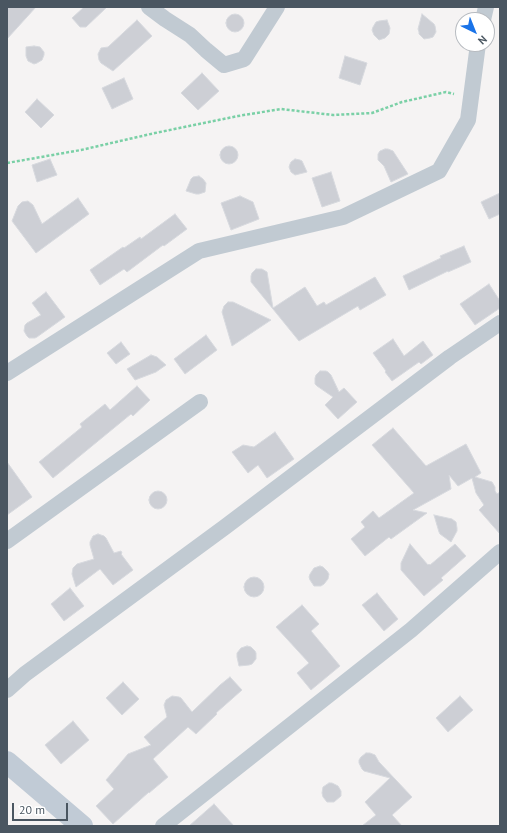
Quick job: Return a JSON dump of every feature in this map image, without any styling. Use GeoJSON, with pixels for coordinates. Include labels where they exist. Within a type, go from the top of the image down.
{"type":"FeatureCollection","features":[{"type":"Feature","properties":{"kind":"main road"},"geometry":{"type":"LineString","coordinates":[[7,762],[82,826]]}},
{"type":"Feature","properties":{"kind":"street"},"geometry":{"type":"LineString","coordinates":[[148,7],[190,35],[224,65],[244,59],[277,7]]}},
{"type":"Feature","properties":{"kind":"street"},"geometry":{"type":"LineString","coordinates":[[7,372],[199,251],[343,217],[440,171],[468,120],[477,52]]}},
{"type":"Feature","properties":{"kind":"street"},"geometry":{"type":"LineString","coordinates":[[7,690],[25,674],[225,527],[450,357],[500,323]]}},
{"type":"Feature","properties":{"kind":"street"},"geometry":{"type":"LineString","coordinates":[[7,541],[200,402]]}},
{"type":"Feature","properties":{"kind":"street"},"geometry":{"type":"LineString","coordinates":[[163,826],[411,630],[500,552]]}},
{"type":"Feature","properties":{"kind":"path"},"geometry":{"type":"LineString","coordinates":[[7,163],[81,150],[155,133],[280,109],[333,115],[372,113],[402,102],[446,92],[470,99]]}},
{"type":"Feature","properties":{"kind":"building"},"geometry":{"type":"Polygon","coordinates":[[[7,7],[36,7],[7,39],[7,7]]]}},
{"type":"Feature","properties":{"kind":"building"},"geometry":{"type":"Polygon","coordinates":[[[84,7],[107,7],[86,27],[80,27],[72,18],[84,7]]]}},
{"type":"Feature","properties":{"kind":"building"},"geometry":{"type":"Polygon","coordinates":[[[235,14],[241,17],[244,23],[241,29],[235,32],[229,29],[226,23],[229,17],[235,14]]]}},
{"type":"Feature","properties":{"kind":"building"},"geometry":{"type":"Polygon","coordinates":[[[422,14],[435,26],[436,32],[433,37],[424,39],[419,34],[418,29],[422,14]]]}},
{"type":"Feature","properties":{"kind":"building"},"geometry":{"type":"Polygon","coordinates":[[[137,20],[152,36],[113,71],[101,63],[98,54],[101,48],[108,47],[137,20]]]}},
{"type":"Feature","properties":{"kind":"building"},"geometry":{"type":"Polygon","coordinates":[[[387,20],[390,28],[389,34],[385,38],[379,40],[374,35],[372,30],[373,27],[376,22],[387,20]]]}},
{"type":"Feature","properties":{"kind":"building"},"geometry":{"type":"Polygon","coordinates":[[[26,47],[40,47],[44,52],[44,55],[42,60],[34,64],[28,61],[26,56],[26,47]]]}},
{"type":"Feature","properties":{"kind":"building"},"geometry":{"type":"Polygon","coordinates":[[[345,56],[367,63],[360,85],[339,78],[345,56]]]}},
{"type":"Feature","properties":{"kind":"building"},"geometry":{"type":"Polygon","coordinates":[[[202,73],[219,91],[198,110],[181,93],[202,73]]]}},
{"type":"Feature","properties":{"kind":"building"},"geometry":{"type":"Polygon","coordinates":[[[124,78],[133,99],[112,109],[102,88],[124,78]]]}},
{"type":"Feature","properties":{"kind":"building"},"geometry":{"type":"Polygon","coordinates":[[[37,99],[54,115],[41,128],[25,112],[37,99]]]}},
{"type":"Feature","properties":{"kind":"building"},"geometry":{"type":"Polygon","coordinates":[[[229,146],[235,149],[238,155],[235,161],[229,164],[223,161],[220,155],[223,149],[229,146]]]}},
{"type":"Feature","properties":{"kind":"building"},"geometry":{"type":"Polygon","coordinates":[[[385,149],[393,151],[408,174],[391,182],[384,166],[378,160],[378,154],[380,151],[385,149]]]}},
{"type":"Feature","properties":{"kind":"building"},"geometry":{"type":"Polygon","coordinates":[[[50,159],[57,175],[37,182],[32,165],[50,159]]]}},
{"type":"Feature","properties":{"kind":"building"},"geometry":{"type":"Polygon","coordinates":[[[295,159],[302,161],[307,172],[295,175],[291,172],[289,167],[291,162],[295,159]]]}},
{"type":"Feature","properties":{"kind":"building"},"geometry":{"type":"Polygon","coordinates":[[[331,172],[340,201],[322,207],[312,178],[331,172]]]}},
{"type":"Feature","properties":{"kind":"building"},"geometry":{"type":"Polygon","coordinates":[[[199,176],[206,183],[205,192],[196,194],[186,191],[191,179],[199,176]]]}},
{"type":"Feature","properties":{"kind":"building"},"geometry":{"type":"Polygon","coordinates":[[[500,193],[500,214],[489,219],[481,202],[500,193]]]}},
{"type":"Feature","properties":{"kind":"building"},"geometry":{"type":"Polygon","coordinates":[[[240,196],[253,202],[259,219],[231,230],[221,203],[240,196]]]}},
{"type":"Feature","properties":{"kind":"building"},"geometry":{"type":"Polygon","coordinates":[[[78,198],[89,214],[36,253],[12,221],[18,206],[22,202],[28,201],[33,205],[42,224],[78,198]]]}},
{"type":"Feature","properties":{"kind":"building"},"geometry":{"type":"Polygon","coordinates":[[[175,214],[187,229],[127,272],[124,269],[100,285],[90,270],[123,247],[124,248],[140,237],[141,239],[175,214]]]}},
{"type":"Feature","properties":{"kind":"building"},"geometry":{"type":"Polygon","coordinates":[[[464,246],[471,262],[448,271],[409,290],[403,276],[441,258],[440,256],[464,246]]]}},
{"type":"Feature","properties":{"kind":"building"},"geometry":{"type":"Polygon","coordinates":[[[256,269],[262,269],[267,272],[273,308],[305,287],[317,306],[324,302],[326,305],[375,277],[386,295],[360,310],[358,306],[299,341],[251,282],[252,273],[256,269]]]}},
{"type":"Feature","properties":{"kind":"building"},"geometry":{"type":"Polygon","coordinates":[[[489,284],[500,301],[500,308],[475,325],[460,304],[489,284]]]}},
{"type":"Feature","properties":{"kind":"building"},"geometry":{"type":"Polygon","coordinates":[[[46,292],[65,317],[37,337],[29,338],[24,331],[25,325],[41,315],[32,303],[46,292]]]}},
{"type":"Feature","properties":{"kind":"building"},"geometry":{"type":"Polygon","coordinates":[[[228,302],[233,302],[271,320],[232,346],[222,312],[224,306],[228,302]]]}},
{"type":"Feature","properties":{"kind":"building"},"geometry":{"type":"Polygon","coordinates":[[[206,335],[217,350],[185,374],[174,359],[206,335]]]}},
{"type":"Feature","properties":{"kind":"building"},"geometry":{"type":"Polygon","coordinates":[[[393,339],[404,356],[423,341],[433,355],[421,364],[419,362],[392,381],[373,353],[393,339]]]}},
{"type":"Feature","properties":{"kind":"building"},"geometry":{"type":"Polygon","coordinates":[[[121,342],[130,354],[116,364],[107,353],[121,342]]]}},
{"type":"Feature","properties":{"kind":"building"},"geometry":{"type":"Polygon","coordinates":[[[151,355],[157,357],[166,365],[156,372],[135,380],[127,369],[151,355]]]}},
{"type":"Feature","properties":{"kind":"building"},"geometry":{"type":"Polygon","coordinates":[[[320,371],[328,372],[339,392],[344,388],[357,402],[338,419],[325,405],[333,397],[315,384],[316,375],[320,371]]]}},
{"type":"Feature","properties":{"kind":"building"},"geometry":{"type":"Polygon","coordinates":[[[137,386],[150,400],[133,416],[131,414],[53,478],[39,462],[82,427],[80,424],[105,404],[110,410],[137,386]]]}},
{"type":"Feature","properties":{"kind":"building"},"geometry":{"type":"Polygon","coordinates":[[[393,428],[426,466],[466,444],[481,473],[475,477],[492,482],[497,494],[500,492],[500,534],[479,510],[484,505],[476,493],[472,478],[458,486],[449,475],[451,489],[413,510],[427,513],[391,539],[389,537],[365,556],[351,539],[365,527],[361,522],[373,511],[379,518],[414,493],[372,445],[393,428]]]}},
{"type":"Feature","properties":{"kind":"building"},"geometry":{"type":"Polygon","coordinates":[[[275,432],[294,459],[267,478],[258,465],[248,473],[232,452],[243,445],[254,447],[275,432]]]}},
{"type":"Feature","properties":{"kind":"building"},"geometry":{"type":"Polygon","coordinates":[[[7,462],[32,497],[7,515],[7,462]]]}},
{"type":"Feature","properties":{"kind":"building"},"geometry":{"type":"Polygon","coordinates":[[[158,491],[164,494],[167,500],[164,506],[158,509],[152,506],[149,500],[152,494],[158,491]]]}},
{"type":"Feature","properties":{"kind":"building"},"geometry":{"type":"Polygon","coordinates":[[[434,515],[452,519],[456,522],[457,531],[451,542],[440,534],[434,515]]]}},
{"type":"Feature","properties":{"kind":"building"},"geometry":{"type":"Polygon","coordinates":[[[98,534],[106,538],[114,553],[121,551],[121,554],[133,570],[113,585],[100,569],[76,587],[72,574],[73,568],[77,564],[94,559],[90,542],[93,536],[98,534]]]}},
{"type":"Feature","properties":{"kind":"building"},"geometry":{"type":"Polygon","coordinates":[[[410,544],[428,565],[430,565],[455,544],[466,556],[441,578],[443,580],[424,596],[401,570],[401,563],[410,544]]]}},
{"type":"Feature","properties":{"kind":"building"},"geometry":{"type":"Polygon","coordinates":[[[320,566],[323,567],[329,574],[328,579],[321,586],[314,586],[309,577],[314,568],[320,566]]]}},
{"type":"Feature","properties":{"kind":"building"},"geometry":{"type":"Polygon","coordinates":[[[254,577],[261,580],[264,587],[261,594],[254,597],[247,594],[244,587],[247,580],[254,577]]]}},
{"type":"Feature","properties":{"kind":"building"},"geometry":{"type":"Polygon","coordinates":[[[70,588],[84,606],[64,621],[51,604],[70,588]]]}},
{"type":"Feature","properties":{"kind":"building"},"geometry":{"type":"Polygon","coordinates":[[[377,593],[398,619],[384,631],[362,605],[377,593]]]}},
{"type":"Feature","properties":{"kind":"building"},"geometry":{"type":"Polygon","coordinates":[[[302,605],[319,624],[311,631],[340,666],[311,690],[297,673],[309,663],[276,627],[302,605]]]}},
{"type":"Feature","properties":{"kind":"building"},"geometry":{"type":"Polygon","coordinates":[[[247,646],[251,647],[255,651],[256,659],[252,664],[239,666],[237,653],[241,648],[247,646]]]}},
{"type":"Feature","properties":{"kind":"building"},"geometry":{"type":"Polygon","coordinates":[[[230,677],[242,690],[216,713],[217,714],[196,734],[188,727],[153,759],[168,777],[113,824],[96,806],[114,789],[106,780],[128,754],[151,745],[144,737],[167,717],[164,705],[166,700],[172,696],[179,697],[192,712],[230,677]]]}},
{"type":"Feature","properties":{"kind":"building"},"geometry":{"type":"Polygon","coordinates":[[[123,682],[139,699],[122,715],[106,698],[123,682]]]}},
{"type":"Feature","properties":{"kind":"building"},"geometry":{"type":"Polygon","coordinates":[[[460,696],[473,710],[448,732],[436,718],[460,696]]]}},
{"type":"Feature","properties":{"kind":"building"},"geometry":{"type":"Polygon","coordinates":[[[73,721],[89,740],[61,764],[45,745],[73,721]]]}},
{"type":"Feature","properties":{"kind":"building"},"geometry":{"type":"Polygon","coordinates":[[[366,753],[375,755],[379,762],[412,797],[392,815],[402,826],[362,826],[376,815],[365,802],[390,778],[364,771],[362,769],[359,760],[366,753]]]}},
{"type":"Feature","properties":{"kind":"building"},"geometry":{"type":"Polygon","coordinates":[[[329,783],[338,786],[341,791],[341,796],[334,802],[327,802],[323,797],[323,787],[329,783]]]}},
{"type":"Feature","properties":{"kind":"building"},"geometry":{"type":"Polygon","coordinates":[[[214,804],[234,826],[189,826],[214,804]]]}}]}
